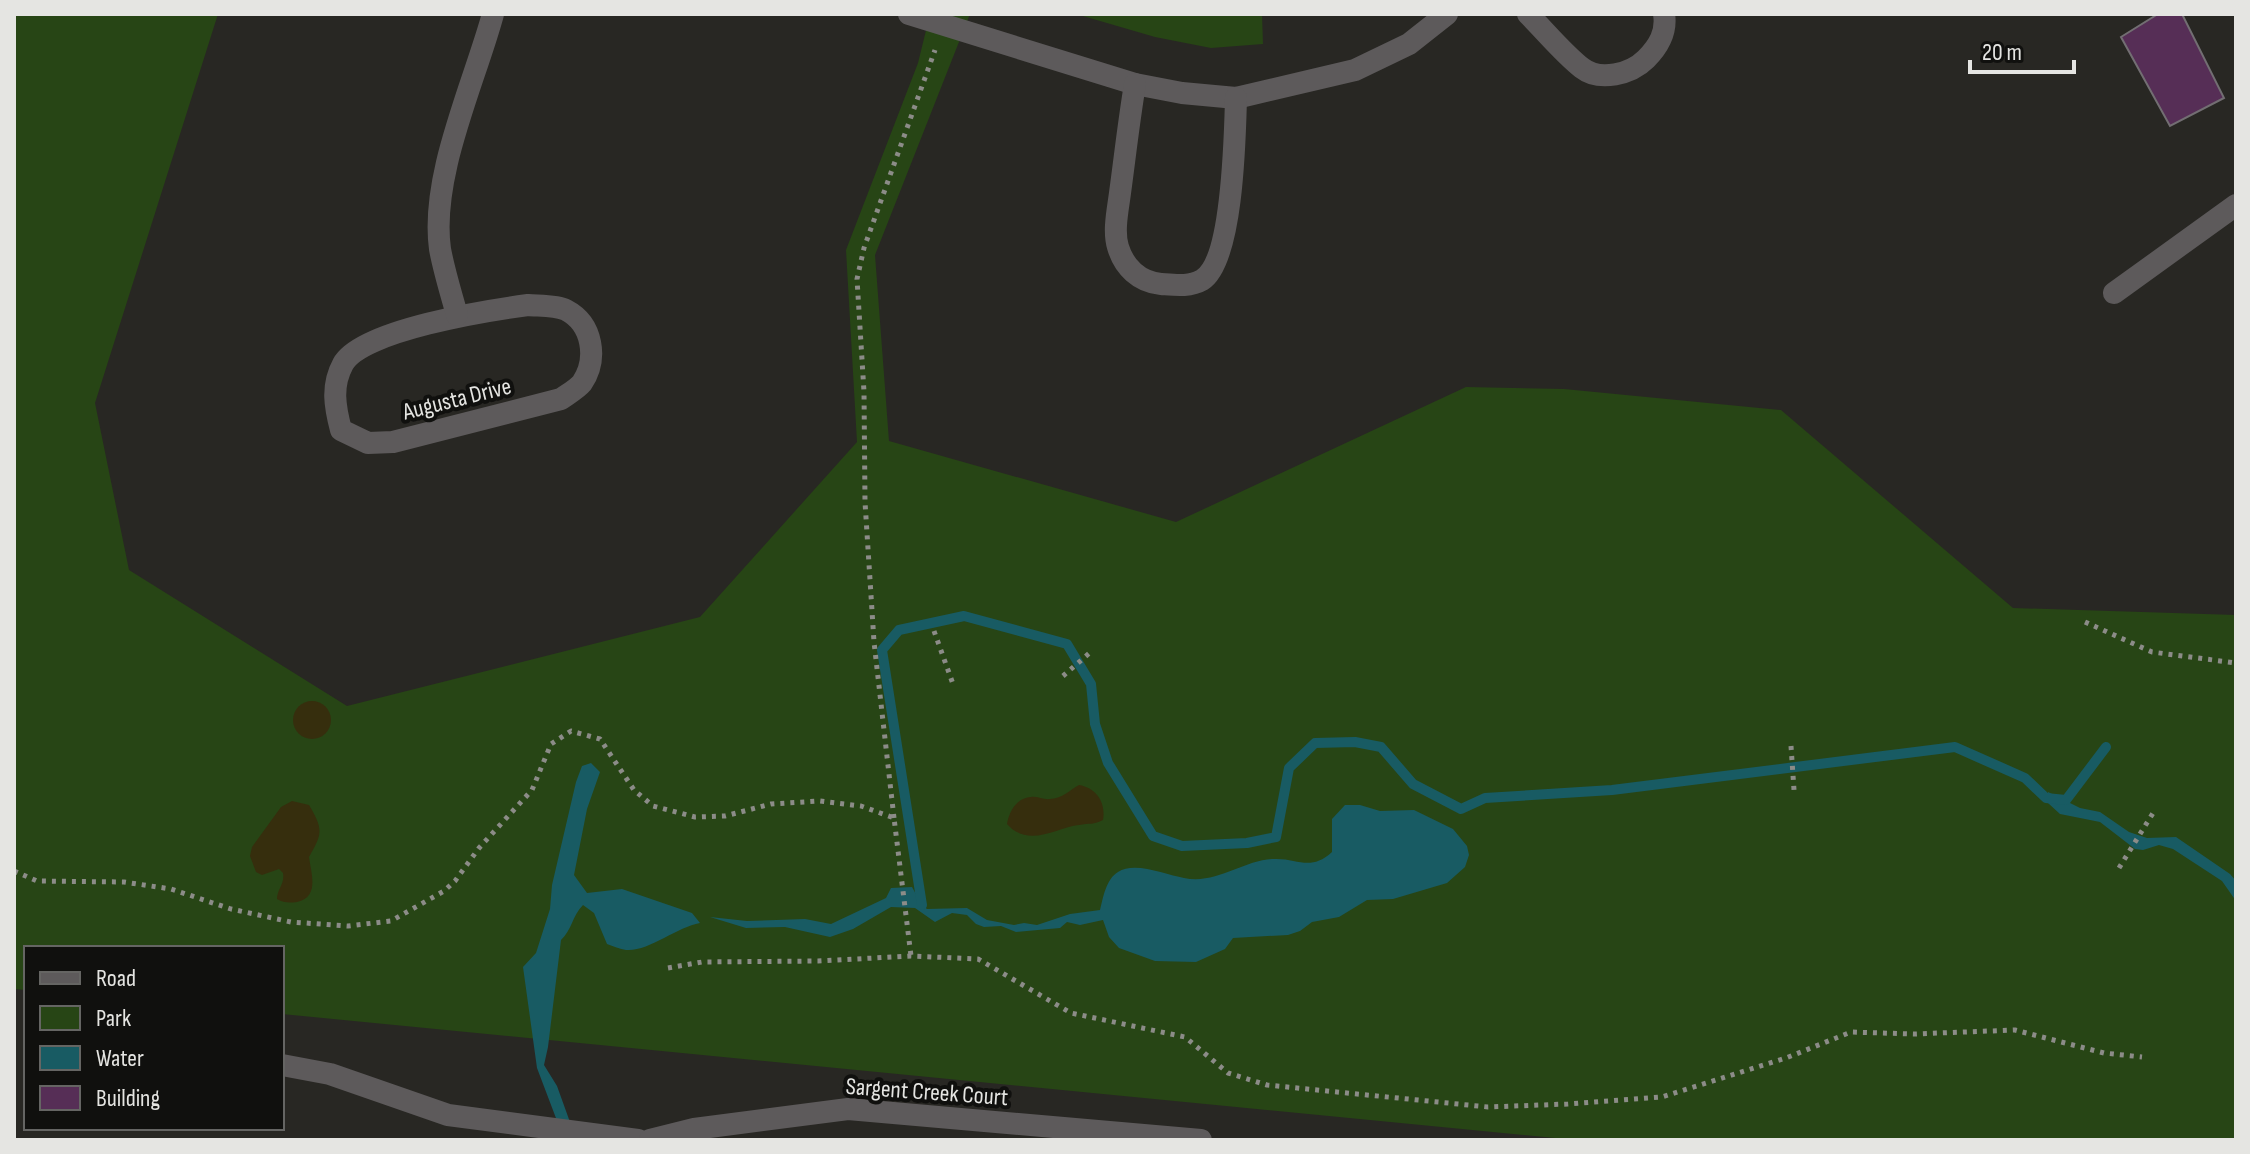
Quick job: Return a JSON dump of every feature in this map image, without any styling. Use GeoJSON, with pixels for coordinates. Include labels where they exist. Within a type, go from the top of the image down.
{"type":"FeatureCollection","features":[{"type":"Feature","properties":{"kind":"street"},"geometry":{"type":"LineString","coordinates":[[457,315],[440,248],[440,209],[458,125],[493,14]]}},
{"type":"Feature","properties":{"kind":"street"},"geometry":{"type":"LineString","coordinates":[[909,14],[1135,84],[1182,93],[1236,98],[1355,70],[1409,44],[1447,14]]}},
{"type":"Feature","properties":{"kind":"street"},"geometry":{"type":"LineString","coordinates":[[1528,14],[1585,71],[1614,76],[1639,66],[1657,47],[1666,25],[1664,14]]}},
{"type":"Feature","properties":{"kind":"street"},"geometry":{"type":"LineString","coordinates":[[1135,84],[1117,244],[1127,268],[1152,283],[1183,286],[1204,279],[1216,262],[1225,236],[1236,98]]}},
{"type":"Feature","properties":{"kind":"street"},"geometry":{"type":"LineString","coordinates":[[2114,293],[2236,205]]}},
{"type":"Feature","properties":{"kind":"street","name":"Augusta Drive"},"geometry":{"type":"LineString","coordinates":[[528,305],[564,309],[581,320],[591,342],[592,360],[581,384],[561,399],[393,442],[368,443],[341,430],[334,403],[336,382],[344,361],[377,340],[457,315],[528,305]]}},
{"type":"Feature","properties":{"kind":"street"},"geometry":{"type":"LineString","coordinates":[[284,1065],[330,1074],[448,1115],[638,1140]]}},
{"type":"Feature","properties":{"kind":"street","name":"Sargent Creek Court"},"geometry":{"type":"LineString","coordinates":[[650,1140],[694,1129],[848,1109],[1201,1140]]}},
{"type":"Feature","properties":{"kind":"path"},"geometry":{"type":"LineString","coordinates":[[911,956],[871,596],[857,279],[864,248],[938,40],[938,23]]}},
{"type":"Feature","properties":{"kind":"path"},"geometry":{"type":"LineString","coordinates":[[2085,622],[2152,652],[2236,663]]}},
{"type":"Feature","properties":{"kind":"path"},"geometry":{"type":"LineString","coordinates":[[934,631],[953,684]]}},
{"type":"Feature","properties":{"kind":"path"},"geometry":{"type":"LineString","coordinates":[[1063,676],[1093,650]]}},
{"type":"Feature","properties":{"kind":"path"},"geometry":{"type":"LineString","coordinates":[[14,871],[37,881],[124,882],[171,889],[231,909],[291,922],[348,926],[391,921],[444,891],[455,881],[479,848],[532,790],[551,744],[571,731],[600,739],[634,790],[653,806],[695,817],[725,816],[771,804],[820,801],[861,806],[894,818]]}},
{"type":"Feature","properties":{"kind":"path"},"geometry":{"type":"LineString","coordinates":[[1791,746],[1794,790]]}},
{"type":"Feature","properties":{"kind":"path"},"geometry":{"type":"LineString","coordinates":[[2119,868],[2153,813]]}},
{"type":"Feature","properties":{"kind":"path"},"geometry":{"type":"LineString","coordinates":[[668,968],[702,962],[911,956],[978,959],[1071,1013],[1185,1037],[1228,1073],[1267,1085],[1488,1107],[1662,1097],[1786,1058],[1851,1032],[1914,1034],[2015,1030],[2104,1053],[2142,1057]]}},
{"type":"Feature","properties":{"kind":"green space"},"geometry":{"type":"Polygon","coordinates":[[[14,14],[218,14],[95,403],[129,570],[347,706],[700,617],[857,442],[846,250],[918,63],[930,14],[970,14],[875,255],[889,441],[1176,522],[1466,387],[1564,389],[1781,410],[2013,608],[2236,615],[2236,1140],[1576,1140],[284,1014],[284,946],[24,946],[24,990],[14,989],[14,14]]]}},
{"type":"Feature","properties":{"kind":"green space"},"geometry":{"type":"Polygon","coordinates":[[[1076,14],[1262,14],[1263,44],[1211,48],[1155,37],[1076,14]]]}},
{"type":"Feature","properties":{"kind":"sand"},"geometry":{"type":"Polygon","coordinates":[[[312,701],[326,706],[331,720],[326,734],[312,739],[298,734],[293,720],[298,706],[312,701]]]}},
{"type":"Feature","properties":{"kind":"sand"},"geometry":{"type":"Polygon","coordinates":[[[1079,785],[1091,789],[1099,797],[1103,820],[1034,836],[1024,835],[1007,824],[1012,810],[1021,800],[1033,797],[1054,799],[1079,785]]]}},
{"type":"Feature","properties":{"kind":"sand"},"geometry":{"type":"Polygon","coordinates":[[[292,801],[309,805],[320,832],[309,857],[312,877],[309,895],[289,903],[277,899],[283,873],[279,869],[262,875],[256,872],[250,856],[252,847],[281,807],[292,801]]]}},
{"type":"Feature","properties":{"kind":"water"},"geometry":{"type":"Polygon","coordinates":[[[591,763],[600,772],[587,809],[574,875],[587,893],[622,889],[692,913],[700,923],[644,947],[626,950],[607,944],[594,913],[583,905],[576,914],[561,940],[544,1065],[557,1086],[575,1136],[562,1134],[537,1068],[523,967],[536,953],[550,909],[552,885],[576,782],[582,766],[591,763]]]}},
{"type":"Feature","properties":{"kind":"water"},"geometry":{"type":"Polygon","coordinates":[[[2048,792],[2080,808],[2100,812],[2129,832],[2147,838],[2176,837],[2230,874],[2236,881],[2236,901],[2222,881],[2173,849],[2159,845],[2135,849],[2100,822],[2060,814],[2048,803],[2048,792]]]}},
{"type":"Feature","properties":{"kind":"water"},"geometry":{"type":"Polygon","coordinates":[[[1345,805],[1360,805],[1380,811],[1414,810],[1453,829],[1467,846],[1469,855],[1465,867],[1447,883],[1393,899],[1367,900],[1339,917],[1312,922],[1288,935],[1233,938],[1225,949],[1196,962],[1155,961],[1119,948],[1109,937],[1103,920],[1080,925],[1067,922],[1060,928],[1016,932],[1001,926],[984,927],[967,915],[952,913],[935,922],[915,908],[891,907],[853,929],[830,937],[785,927],[746,928],[710,917],[747,921],[805,919],[831,924],[886,898],[891,888],[912,887],[927,909],[967,908],[987,920],[1037,925],[1070,914],[1100,910],[1111,879],[1125,869],[1142,868],[1196,879],[1263,860],[1317,861],[1332,852],[1332,819],[1345,805]]]}},
{"type":"Feature","properties":{"kind":"building"},"geometry":{"type":"Polygon","coordinates":[[[2158,14],[2182,14],[2224,98],[2170,126],[2121,37],[2158,14]]]}},
{"type":"Feature","properties":{"kind":"waterway"},"geometry":{"type":"LineString","coordinates":[[922,905],[882,650],[899,630],[964,616],[1067,644],[1091,684],[1095,724],[1108,763],[1153,836],[1182,846],[1247,843],[1276,837],[1289,768],[1315,743],[1355,742],[1381,747],[1413,784],[1461,809],[1485,798],[1612,790],[1955,747],[2025,778],[2046,798],[2066,800],[2106,747]]}}]}
